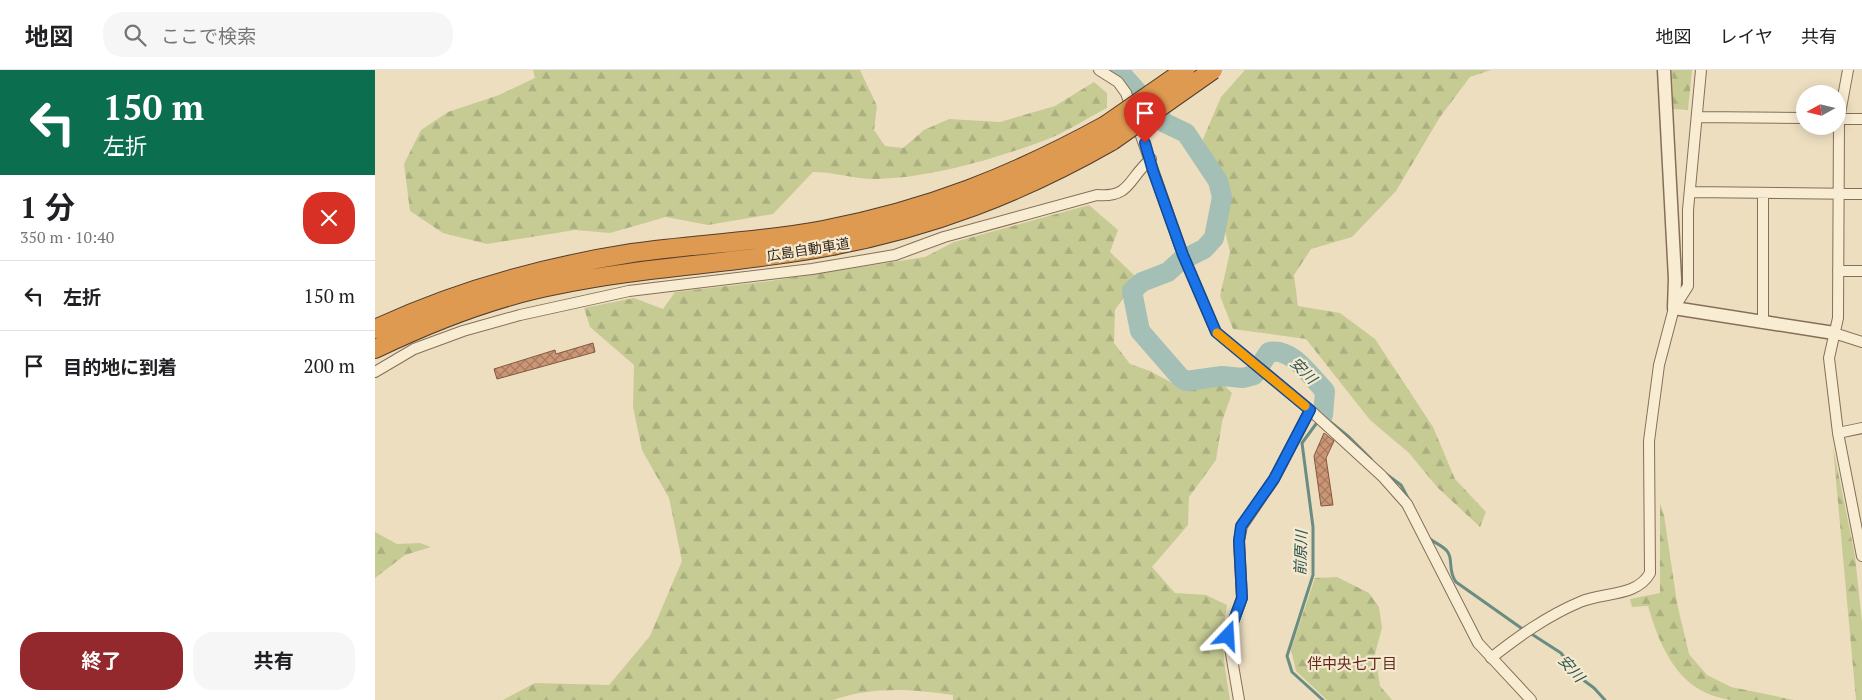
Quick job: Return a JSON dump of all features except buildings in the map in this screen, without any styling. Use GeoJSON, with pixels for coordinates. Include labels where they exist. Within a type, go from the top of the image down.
{"type":"FeatureCollection","features":[{"type":"Feature","properties":{"kind":"highway","name":"広島自動車道"},"geometry":{"type":"LineString","coordinates":[[375,349],[410,332],[481,305],[556,285],[635,271],[826,248],[895,232],[959,213],[1011,193],[1063,169],[1185,70]]}},
{"type":"Feature","properties":{"kind":"highway","name":"広島自動車道"},"geometry":{"type":"LineString","coordinates":[[375,329],[476,289],[553,268],[633,253],[751,241],[813,231],[889,215],[953,196],[1005,176],[1056,152],[1109,133],[1213,70]]}},
{"type":"Feature","properties":{"kind":"street"},"geometry":{"type":"LineString","coordinates":[[1099,70],[1118,82],[1126,93],[1185,258],[1216,332],[1310,410],[1382,476],[1407,504],[1478,643],[1531,700]]}},
{"type":"Feature","properties":{"kind":"street"},"geometry":{"type":"LineString","coordinates":[[1491,658],[1526,631],[1581,601],[1626,591],[1645,582],[1650,573],[1649,441],[1659,365],[1674,308],[1675,278],[1664,70]]}},
{"type":"Feature","properties":{"kind":"street"},"geometry":{"type":"LineString","coordinates":[[1674,308],[1688,286],[1690,192],[1701,70]]}},
{"type":"Feature","properties":{"kind":"street"},"geometry":{"type":"LineString","coordinates":[[1845,85],[1848,70]]}},
{"type":"Feature","properties":{"kind":"street"},"geometry":{"type":"LineString","coordinates":[[1697,117],[1796,118]]}},
{"type":"Feature","properties":{"kind":"street"},"geometry":{"type":"LineString","coordinates":[[1846,119],[1862,119]]}},
{"type":"Feature","properties":{"kind":"street"},"geometry":{"type":"LineString","coordinates":[[1838,135],[1838,318],[1829,358],[1838,433],[1858,503],[1862,556]]}},
{"type":"Feature","properties":{"kind":"street"},"geometry":{"type":"LineString","coordinates":[[375,372],[414,349],[463,331],[520,315],[629,291],[812,268],[895,255],[944,237],[1097,195],[1112,196],[1128,187],[1138,170],[1151,160]]}},
{"type":"Feature","properties":{"kind":"street"},"geometry":{"type":"LineString","coordinates":[[1690,192],[1862,194]]}},
{"type":"Feature","properties":{"kind":"street"},"geometry":{"type":"LineString","coordinates":[[1763,193],[1763,323]]}},
{"type":"Feature","properties":{"kind":"street"},"geometry":{"type":"LineString","coordinates":[[1838,271],[1862,272]]}},
{"type":"Feature","properties":{"kind":"street"},"geometry":{"type":"LineString","coordinates":[[1674,308],[1834,333],[1862,342]]}},
{"type":"Feature","properties":{"kind":"street"},"geometry":{"type":"LineString","coordinates":[[1239,700],[1228,636],[1242,598],[1239,541],[1241,526],[1274,479],[1310,410]]}},
{"type":"Feature","properties":{"kind":"street"},"geometry":{"type":"LineString","coordinates":[[1838,433],[1862,428]]}},
{"type":"Feature","properties":{"kind":"green space"},"geometry":{"type":"Polygon","coordinates":[[[533,70],[860,70],[877,106],[874,130],[885,146],[903,148],[924,130],[949,119],[1000,122],[1055,106],[1094,82],[1107,93],[1107,108],[1053,137],[990,159],[943,171],[899,178],[878,179],[813,172],[773,214],[708,225],[666,217],[610,233],[575,230],[487,244],[443,233],[410,211],[404,164],[421,130],[448,112],[499,95],[535,78],[533,70]]]}},
{"type":"Feature","properties":{"kind":"green space"},"geometry":{"type":"Polygon","coordinates":[[[1245,70],[1491,70],[1470,77],[1440,117],[1396,191],[1352,237],[1311,249],[1294,275],[1298,306],[1340,313],[1375,339],[1433,427],[1455,479],[1486,512],[1480,527],[1438,488],[1409,453],[1370,420],[1306,339],[1233,329],[1220,296],[1230,252],[1203,139],[1221,97],[1245,70]]]}},
{"type":"Feature","properties":{"kind":"green space"},"geometry":{"type":"Polygon","coordinates":[[[1672,70],[1692,70],[1688,110],[1673,109],[1672,70]]]}},
{"type":"Feature","properties":{"kind":"green space"},"geometry":{"type":"Polygon","coordinates":[[[1089,205],[1118,230],[1110,252],[1137,278],[1115,310],[1114,343],[1130,364],[1150,371],[1187,391],[1223,384],[1232,393],[1222,422],[1216,460],[1189,497],[1188,525],[1152,567],[1175,593],[1206,595],[1227,605],[1224,652],[1230,700],[953,700],[953,695],[893,690],[863,692],[833,700],[503,700],[535,683],[609,685],[650,636],[682,561],[669,498],[642,450],[633,407],[634,365],[590,327],[584,308],[634,298],[663,309],[675,292],[770,281],[925,257],[954,242],[1089,205]]]}},
{"type":"Feature","properties":{"kind":"green space"},"geometry":{"type":"Polygon","coordinates":[[[1833,447],[1855,556],[1862,622],[1862,700],[1856,700],[1833,447]]]}},
{"type":"Feature","properties":{"kind":"green space"},"geometry":{"type":"Polygon","coordinates":[[[1660,503],[1664,515],[1677,603],[1689,654],[1707,675],[1731,687],[1794,700],[1732,700],[1714,696],[1699,689],[1675,667],[1659,638],[1648,606],[1632,607],[1630,599],[1660,593],[1660,503]]]}},
{"type":"Feature","properties":{"kind":"green space"},"geometry":{"type":"Polygon","coordinates":[[[375,532],[397,544],[420,543],[431,547],[405,555],[375,578],[375,532]]]}},
{"type":"Feature","properties":{"kind":"green space"},"geometry":{"type":"Polygon","coordinates":[[[1337,577],[1369,593],[1379,607],[1382,628],[1375,654],[1380,686],[1392,700],[1327,700],[1296,671],[1291,649],[1315,578],[1337,577]]]}},
{"type":"Feature","properties":{"kind":"waterway","name":"安川"},"geometry":{"type":"LineString","coordinates":[[1118,70],[1165,123],[1186,133],[1218,181],[1222,197],[1214,238],[1204,249],[1180,261],[1168,272],[1142,282],[1132,291],[1140,331],[1180,377],[1186,381],[1222,376],[1243,378],[1254,375],[1269,352],[1285,354],[1300,364],[1325,391],[1323,415]]}},
{"type":"Feature","properties":{"kind":"waterway","name":"安川"},"geometry":{"type":"LineString","coordinates":[[1323,416],[1349,437],[1371,459]]}},
{"type":"Feature","properties":{"kind":"waterway","name":"前原川"},"geometry":{"type":"LineString","coordinates":[[1316,424],[1302,443],[1313,527],[1313,575],[1287,656],[1292,672],[1323,700]]}},
{"type":"Feature","properties":{"kind":"waterway","name":"安川"},"geometry":{"type":"LineString","coordinates":[[1386,474],[1401,485],[1409,500]]}},
{"type":"Feature","properties":{"kind":"waterway","name":"安川"},"geometry":{"type":"LineString","coordinates":[[1430,539],[1449,554],[1453,578],[1456,582],[1524,630]]}},
{"type":"Feature","properties":{"kind":"waterway","name":"安川"},"geometry":{"type":"LineString","coordinates":[[1530,633],[1561,653],[1578,676],[1594,688],[1605,700]]}},
{"type":"Feature","properties":{"kind":"slow traffic"},"geometry":{"type":"LineString","coordinates":[[1217,333],[1305,406]]}},
{"type":"Feature","properties":{"kind":"district","name":"伴中央七丁目"},"geometry":{"type":"Point","coordinates":[1352,663]}},
{"type":"Feature","properties":{"kind":"route"},"geometry":{"type":"LineString","coordinates":[[1145,143],[1183,255],[1216,332],[1310,410],[1274,479],[1241,526],[1239,541],[1242,598],[1231,623],[1228,636]]}}]}
